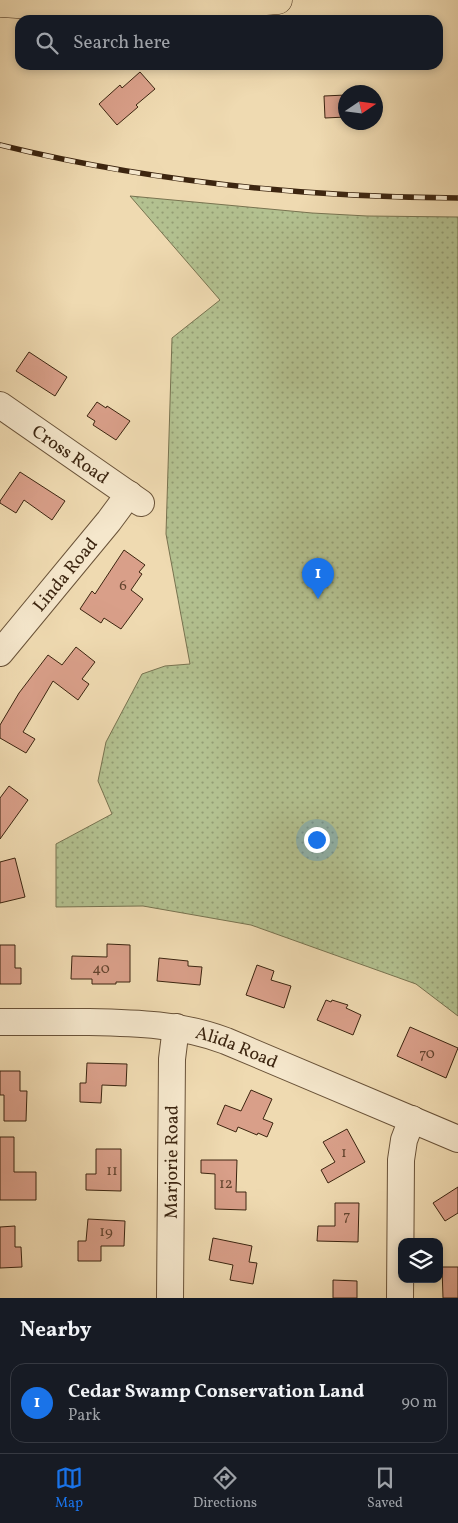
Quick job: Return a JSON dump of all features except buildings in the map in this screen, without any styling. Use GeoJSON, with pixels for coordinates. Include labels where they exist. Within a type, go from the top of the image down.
{"type":"FeatureCollection","features":[{"type":"Feature","properties":{"kind":"main road"},"geometry":{"type":"LineString","coordinates":[[0,3],[96,7],[167,6],[278,0]]}},
{"type":"Feature","properties":{"kind":"street","name":"Cross Road"},"geometry":{"type":"LineString","coordinates":[[0,405],[135,499]]}},
{"type":"Feature","properties":{"kind":"street","name":"Linda Road"},"geometry":{"type":"LineString","coordinates":[[0,653],[109,521],[135,499]]}},
{"type":"Feature","properties":{"kind":"street","name":"Alida Road"},"geometry":{"type":"LineString","coordinates":[[0,1022],[133,1023],[176,1027],[215,1036],[458,1139]]}},
{"type":"Feature","properties":{"kind":"street","name":"Marjorie Road"},"geometry":{"type":"LineString","coordinates":[[170,1298],[172,1058],[176,1027]]}},
{"type":"Feature","properties":{"kind":"street"},"geometry":{"type":"LineString","coordinates":[[400,1298],[401,1160],[404,1140],[412,1119]]}},
{"type":"Feature","properties":{"kind":"green space"},"geometry":{"type":"Polygon","coordinates":[[[130,196],[312,213],[458,217],[458,1016],[416,984],[251,925],[143,906],[56,907],[56,844],[112,814],[98,781],[106,742],[142,674],[165,666],[190,664],[166,534],[172,338],[220,300],[130,196]]]}},
{"type":"Feature","properties":{"kind":"railway"},"geometry":{"type":"LineString","coordinates":[[0,145],[113,169],[228,185],[285,191],[458,198]]}},
{"type":"Feature","properties":{"kind":"place","name":"Cedar Swamp Conservation Land"},"geometry":{"type":"Point","coordinates":[318,599]}}]}
